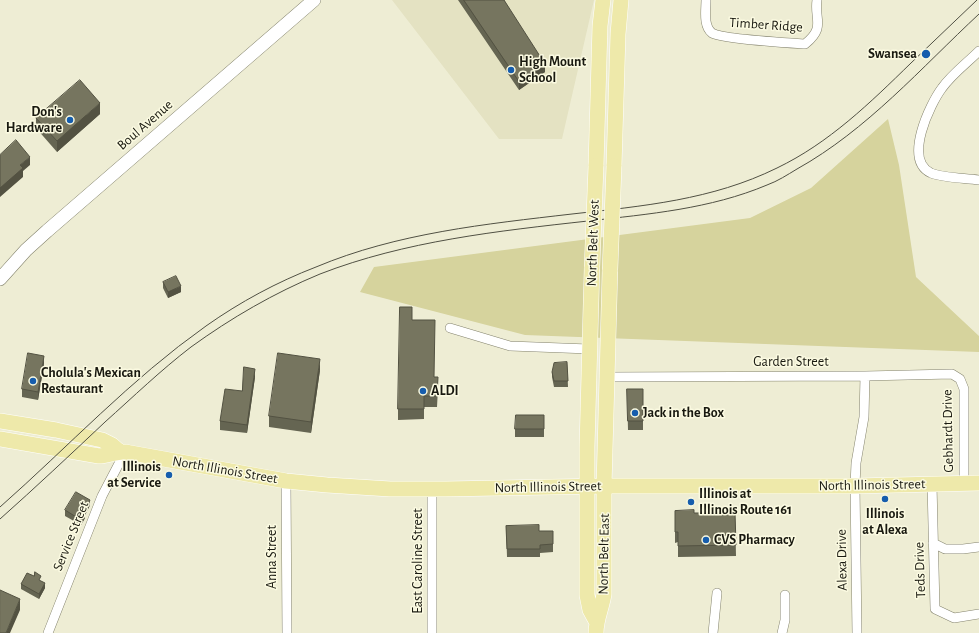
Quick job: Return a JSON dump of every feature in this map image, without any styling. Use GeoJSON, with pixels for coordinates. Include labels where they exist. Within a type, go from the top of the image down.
{"type":"FeatureCollection","features":[{"type":"Feature","properties":{"kind":"main road","name":"North Belt West"},"geometry":{"type":"LineString","coordinates":[[587,486],[589,349],[600,26],[603,0]]}},
{"type":"Feature","properties":{"kind":"main road","name":"North Belt West"},"geometry":{"type":"LineString","coordinates":[[604,486],[606,377],[618,34],[621,0]]}},
{"type":"Feature","properties":{"kind":"main road","name":"North Illinois Street"},"geometry":{"type":"LineString","coordinates":[[0,421],[102,440],[123,452],[286,481],[390,489],[587,486],[855,486],[979,483]]}},
{"type":"Feature","properties":{"kind":"main road","name":"North Illinois Street"},"geometry":{"type":"LineString","coordinates":[[0,439],[99,456],[123,452]]}},
{"type":"Feature","properties":{"kind":"main road","name":"North Belt East"},"geometry":{"type":"LineString","coordinates":[[587,486],[587,595],[596,627]]}},
{"type":"Feature","properties":{"kind":"main road","name":"North Belt East"},"geometry":{"type":"LineString","coordinates":[[596,627],[602,609],[604,594],[604,486]]}},
{"type":"Feature","properties":{"kind":"street","name":"Boul Avenue"},"geometry":{"type":"LineString","coordinates":[[0,279],[26,250],[314,0]]}},
{"type":"Feature","properties":{"kind":"street","name":"Timber Ridge"},"geometry":{"type":"LineString","coordinates":[[706,0],[708,27],[713,33],[729,37],[805,44],[817,31],[819,23],[817,0]]}},
{"type":"Feature","properties":{"kind":"street"},"geometry":{"type":"LineString","coordinates":[[979,51],[943,86],[937,94],[926,116],[920,137],[918,154],[924,168],[930,173],[942,176],[979,180]]}},
{"type":"Feature","properties":{"kind":"street"},"geometry":{"type":"LineString","coordinates":[[450,328],[510,346],[589,349]]}},
{"type":"Feature","properties":{"kind":"street","name":"Gebhardt Drive"},"geometry":{"type":"LineString","coordinates":[[865,376],[952,374],[960,379],[964,389],[964,483]]}},
{"type":"Feature","properties":{"kind":"street"},"geometry":{"type":"LineString","coordinates":[[855,486],[856,463],[864,417],[865,376]]}},
{"type":"Feature","properties":{"kind":"street","name":"Garden Street"},"geometry":{"type":"LineString","coordinates":[[606,377],[865,376]]}},
{"type":"Feature","properties":{"kind":"street","name":"Service Street"},"geometry":{"type":"LineString","coordinates":[[48,633],[102,496],[123,452]]}},
{"type":"Feature","properties":{"kind":"street","name":"Anna Street"},"geometry":{"type":"LineString","coordinates":[[286,481],[286,633]]}},
{"type":"Feature","properties":{"kind":"street","name":"Teds Drive"},"geometry":{"type":"LineString","coordinates":[[932,484],[935,609],[954,618],[979,614]]}},
{"type":"Feature","properties":{"kind":"street","name":"Alexa Drive"},"geometry":{"type":"LineString","coordinates":[[855,486],[857,633]]}},
{"type":"Feature","properties":{"kind":"street","name":"East Caroline Street"},"geometry":{"type":"LineString","coordinates":[[432,489],[432,633]]}},
{"type":"Feature","properties":{"kind":"street"},"geometry":{"type":"LineString","coordinates":[[933,543],[945,549],[979,547]]}},
{"type":"Feature","properties":{"kind":"street"},"geometry":{"type":"LineString","coordinates":[[713,633],[717,593]]}},
{"type":"Feature","properties":{"kind":"street"},"geometry":{"type":"LineString","coordinates":[[782,633],[786,620],[785,595]]}},
{"type":"Feature","properties":{"kind":"shaded area","name":"High Mount School"},"geometry":{"type":"Polygon","coordinates":[[[392,0],[594,0],[562,139],[499,139],[392,0]]]}},
{"type":"Feature","properties":{"kind":"shaded area"},"geometry":{"type":"Polygon","coordinates":[[[888,119],[899,165],[916,277],[979,336],[979,352],[525,335],[360,292],[374,267],[750,218],[811,188],[888,119]]]}},
{"type":"Feature","properties":{"kind":"building","name":"High Mount School"},"geometry":{"type":"Polygon","coordinates":[[[464,0],[504,0],[545,64],[519,81],[464,0]]]}},
{"type":"Feature","properties":{"kind":"building"},"geometry":{"type":"Polygon","coordinates":[[[80,80],[100,103],[57,141],[36,118],[80,80]]]}},
{"type":"Feature","properties":{"kind":"building"},"geometry":{"type":"Polygon","coordinates":[[[16,140],[30,157],[20,165],[23,168],[0,188],[0,155],[16,140]]]}},
{"type":"Feature","properties":{"kind":"building"},"geometry":{"type":"Polygon","coordinates":[[[176,276],[181,286],[168,292],[163,282],[176,276]]]}},
{"type":"Feature","properties":{"kind":"building"},"geometry":{"type":"Polygon","coordinates":[[[400,307],[412,307],[412,320],[435,320],[434,377],[438,377],[437,396],[424,396],[424,409],[398,409],[400,307]]]}},
{"type":"Feature","properties":{"kind":"building"},"geometry":{"type":"Polygon","coordinates":[[[28,353],[44,356],[38,392],[22,389],[28,353]]]}},
{"type":"Feature","properties":{"kind":"building"},"geometry":{"type":"Polygon","coordinates":[[[278,353],[320,359],[311,422],[269,416],[278,353]]]}},
{"type":"Feature","properties":{"kind":"building"},"geometry":{"type":"Polygon","coordinates":[[[567,362],[568,381],[554,381],[552,372],[554,363],[567,362]]]}},
{"type":"Feature","properties":{"kind":"building"},"geometry":{"type":"Polygon","coordinates":[[[244,367],[255,369],[247,425],[220,421],[225,389],[242,391],[244,367]]]}},
{"type":"Feature","properties":{"kind":"building","name":"Jack in the Box"},"geometry":{"type":"Polygon","coordinates":[[[627,389],[643,389],[643,421],[628,421],[627,389]]]}},
{"type":"Feature","properties":{"kind":"building"},"geometry":{"type":"Polygon","coordinates":[[[516,415],[544,415],[544,429],[515,429],[516,415]]]}},
{"type":"Feature","properties":{"kind":"building"},"geometry":{"type":"Polygon","coordinates":[[[76,492],[90,500],[81,520],[65,510],[76,492]]]}},
{"type":"Feature","properties":{"kind":"building","name":"CVS Pharmacy"},"geometry":{"type":"Polygon","coordinates":[[[694,510],[694,513],[735,513],[736,545],[678,546],[678,532],[675,532],[675,511],[694,510]]]}},
{"type":"Feature","properties":{"kind":"building"},"geometry":{"type":"Polygon","coordinates":[[[539,525],[539,531],[553,531],[553,544],[540,545],[540,549],[507,549],[506,526],[539,525]]]}},
{"type":"Feature","properties":{"kind":"building"},"geometry":{"type":"Polygon","coordinates":[[[35,572],[41,576],[39,580],[45,583],[39,594],[21,584],[27,573],[34,576],[35,572]]]}},
{"type":"Feature","properties":{"kind":"building"},"geometry":{"type":"Polygon","coordinates":[[[0,590],[20,599],[6,633],[0,633],[0,590]]]}},
{"type":"Feature","properties":{"kind":"tram line"},"geometry":{"type":"LineString","coordinates":[[0,507],[152,368],[206,326],[259,293],[287,279],[347,255],[410,238],[475,226],[625,208],[677,200],[728,188],[752,179],[796,158],[814,147],[848,121],[880,93],[977,0]]}},
{"type":"Feature","properties":{"kind":"tram line"},"geometry":{"type":"LineString","coordinates":[[0,519],[158,374],[191,347],[222,326],[270,298],[320,274],[385,253],[418,245],[486,233],[634,216],[679,209],[724,200],[771,183],[786,176],[847,136],[892,97],[979,14]]}},
{"type":"Feature","properties":{"kind":"place","name":"Swansea"},"geometry":{"type":"Point","coordinates":[926,54]}},
{"type":"Feature","properties":{"kind":"place","name":"High Mount School"},"geometry":{"type":"Point","coordinates":[511,70]}},
{"type":"Feature","properties":{"kind":"place","name":"Don's Hardware"},"geometry":{"type":"Point","coordinates":[70,120]}},
{"type":"Feature","properties":{"kind":"place","name":"Cholula's Mexican Restaurant"},"geometry":{"type":"Point","coordinates":[33,381]}},
{"type":"Feature","properties":{"kind":"place","name":"ALDI"},"geometry":{"type":"Point","coordinates":[423,391]}},
{"type":"Feature","properties":{"kind":"place","name":"Jack in the Box"},"geometry":{"type":"Point","coordinates":[635,413]}},
{"type":"Feature","properties":{"kind":"place","name":"Illinois at Service"},"geometry":{"type":"Point","coordinates":[169,475]}},
{"type":"Feature","properties":{"kind":"place","name":"Illinois at Alexa"},"geometry":{"type":"Point","coordinates":[885,499]}},
{"type":"Feature","properties":{"kind":"place","name":"Illinois at Illinois Route 161"},"geometry":{"type":"Point","coordinates":[691,502]}},
{"type":"Feature","properties":{"kind":"place","name":"CVS Pharmacy"},"geometry":{"type":"Point","coordinates":[706,540]}}]}
